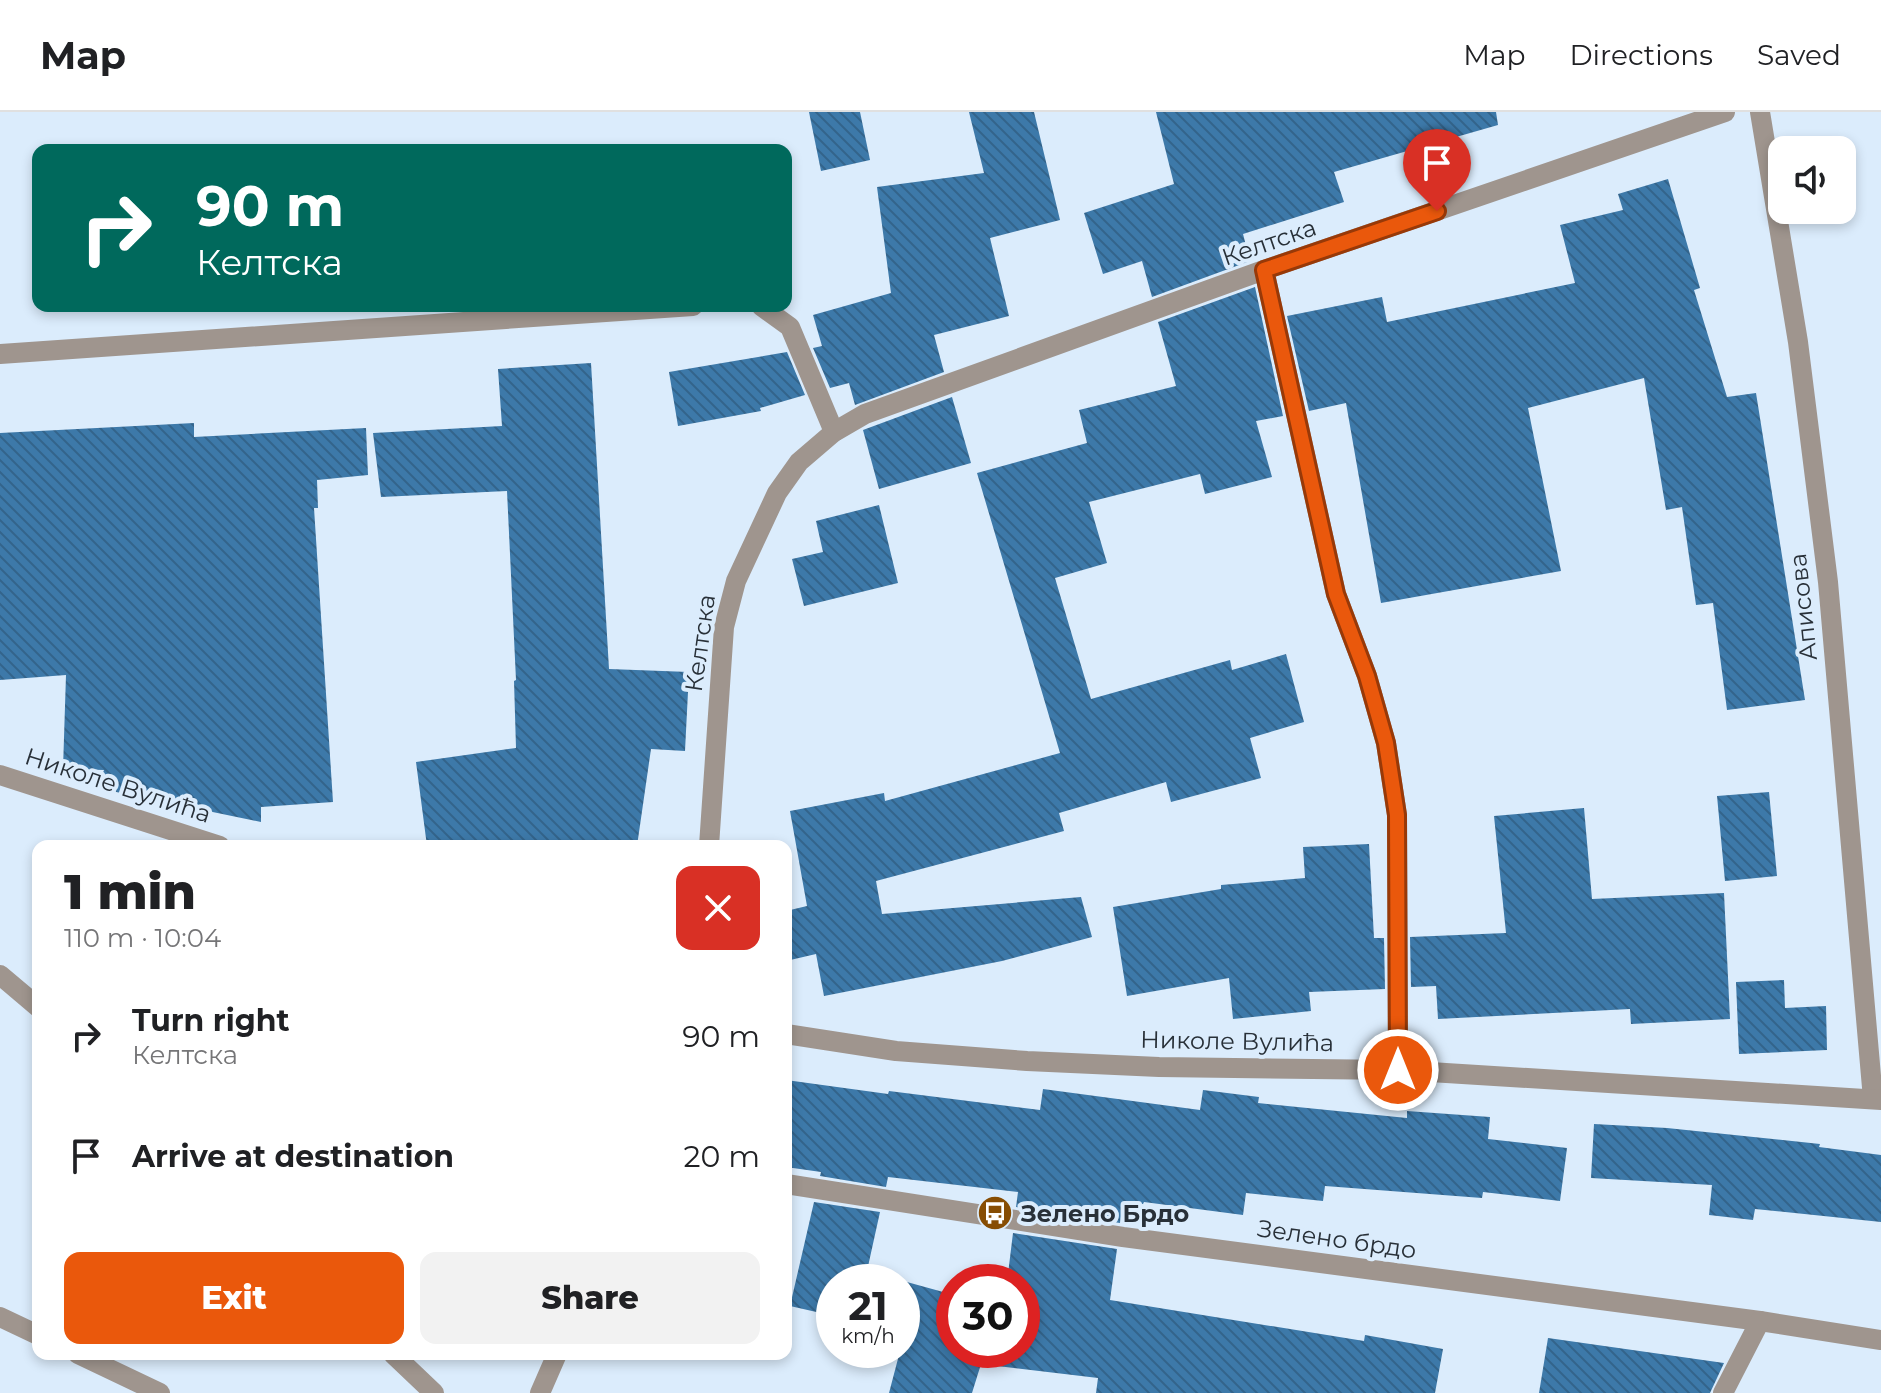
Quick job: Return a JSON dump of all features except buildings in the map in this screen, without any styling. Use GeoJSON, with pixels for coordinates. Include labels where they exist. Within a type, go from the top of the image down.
{"type":"FeatureCollection","features":[{"type":"Feature","properties":{"kind":"street","name":"Келтска"},"geometry":{"type":"LineString","coordinates":[[709,840],[721,653],[736,581],[777,493],[799,462],[834,432],[865,414],[1264,270],[1725,112]]}},
{"type":"Feature","properties":{"kind":"street","name":"Аписова"},"geometry":{"type":"LineString","coordinates":[[1760,112],[1798,342],[1828,582],[1877,1100]]}},
{"type":"Feature","properties":{"kind":"street"},"geometry":{"type":"LineString","coordinates":[[1264,270],[1336,594],[1367,676],[1386,743],[1397,815],[1398,1070]]}},
{"type":"Feature","properties":{"kind":"street"},"geometry":{"type":"LineString","coordinates":[[0,354],[606,312]]}},
{"type":"Feature","properties":{"kind":"street"},"geometry":{"type":"LineString","coordinates":[[769,312],[790,327],[834,432]]}},
{"type":"Feature","properties":{"kind":"street","name":"Николе Вулића"},"geometry":{"type":"LineString","coordinates":[[0,775],[201,840]]}},
{"type":"Feature","properties":{"kind":"street"},"geometry":{"type":"LineString","coordinates":[[0,975],[32,1002]]}},
{"type":"Feature","properties":{"kind":"street","name":"Николе Вулића"},"geometry":{"type":"LineString","coordinates":[[792,1035],[896,1051],[1027,1061],[1175,1067],[1398,1070],[1877,1100]]}},
{"type":"Feature","properties":{"kind":"street","name":"Зелено брдо"},"geometry":{"type":"LineString","coordinates":[[792,1185],[1123,1237],[1760,1321],[1881,1340]]}},
{"type":"Feature","properties":{"kind":"street"},"geometry":{"type":"LineString","coordinates":[[0,1317],[32,1332]]}},
{"type":"Feature","properties":{"kind":"street"},"geometry":{"type":"LineString","coordinates":[[1723,1393],[1760,1321]]}},
{"type":"Feature","properties":{"kind":"street"},"geometry":{"type":"LineString","coordinates":[[91,1360],[160,1393]]}},
{"type":"Feature","properties":{"kind":"street"},"geometry":{"type":"LineString","coordinates":[[399,1360],[434,1393]]}},
{"type":"Feature","properties":{"kind":"street"},"geometry":{"type":"LineString","coordinates":[[540,1393],[554,1360]]}},
{"type":"Feature","properties":{"kind":"place","name":"Зелено Брдо"},"geometry":{"type":"Point","coordinates":[995,1213]}},
{"type":"Feature","properties":{"kind":"route"},"geometry":{"type":"LineString","coordinates":[[1398,1070],[1397,815],[1386,743],[1367,676],[1336,594],[1264,270],[1437,211]]}}]}
